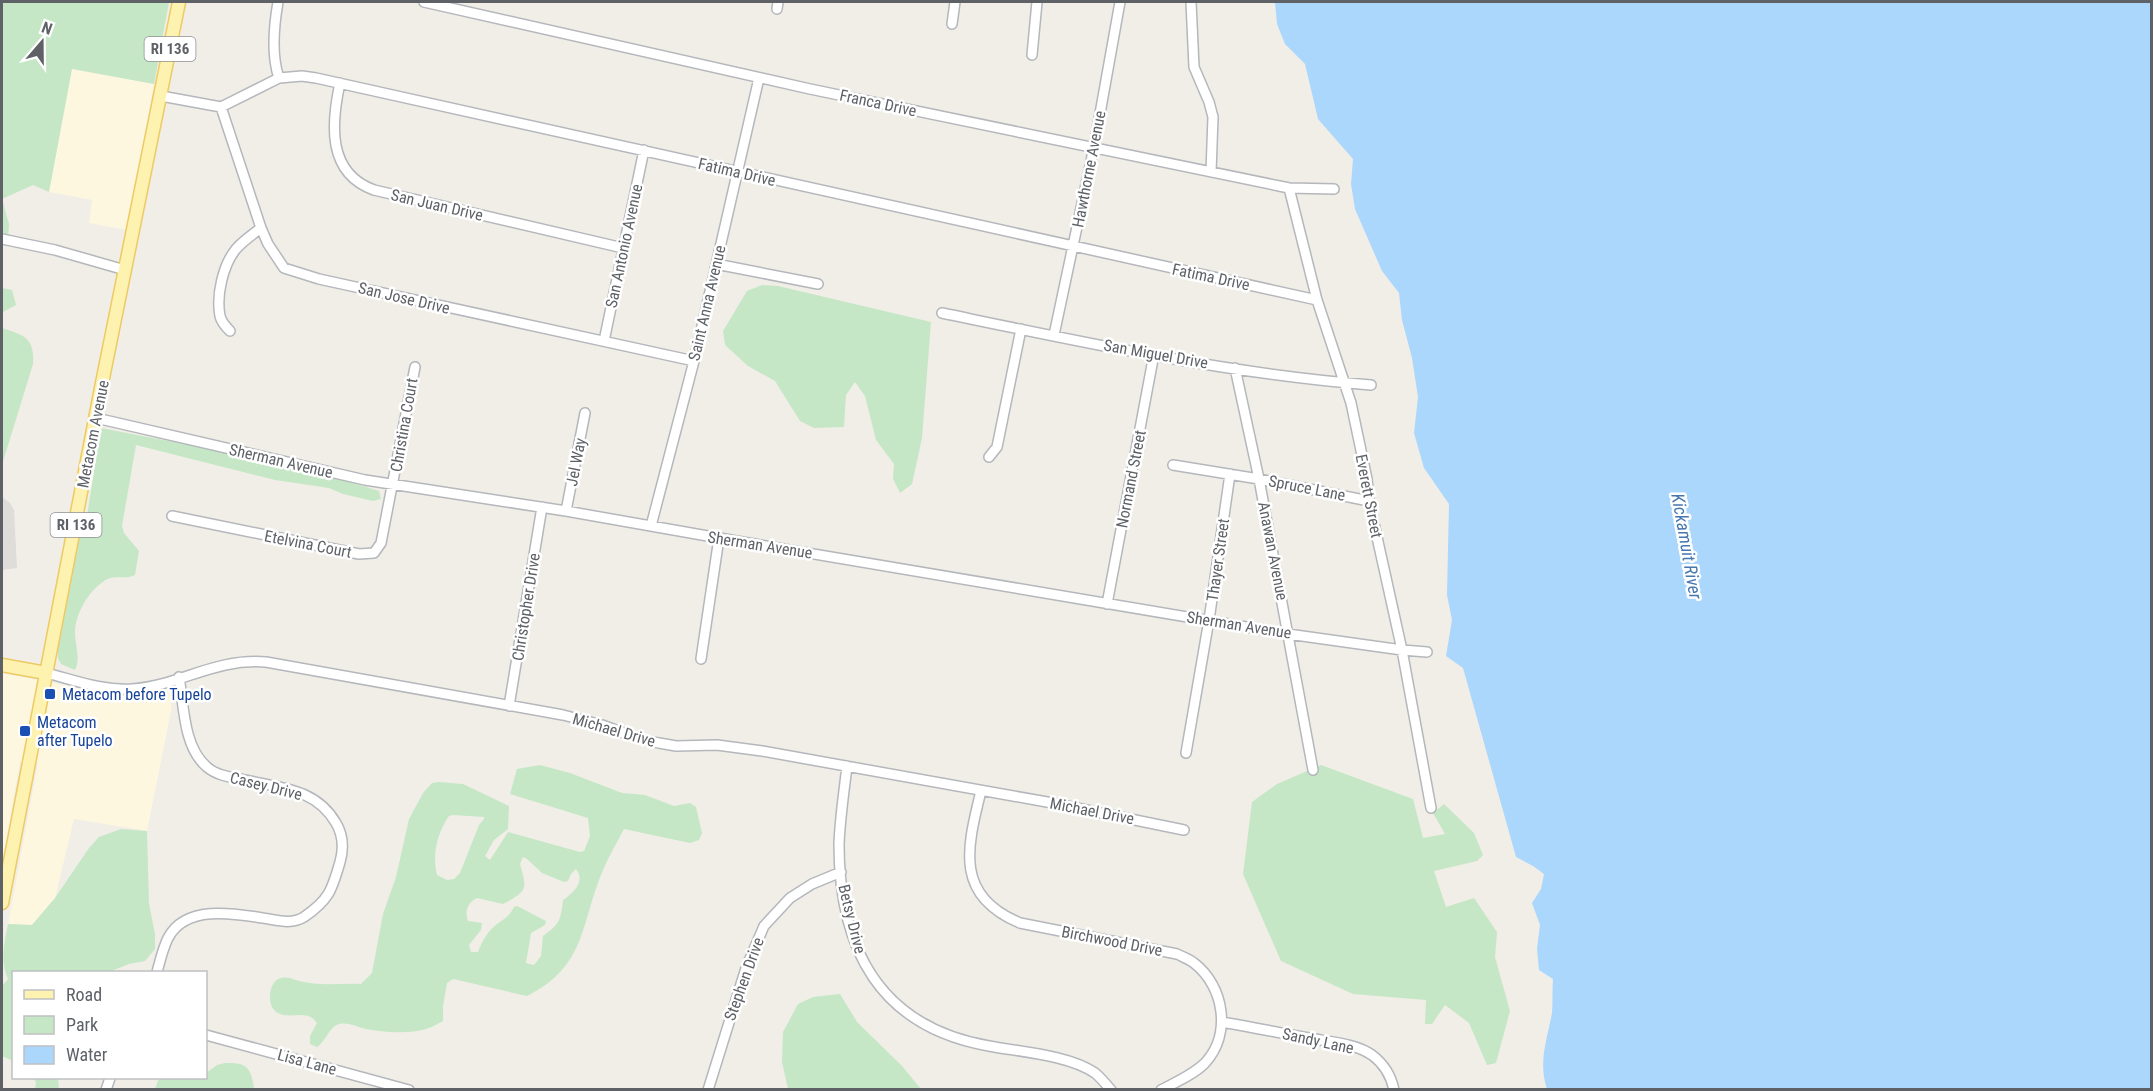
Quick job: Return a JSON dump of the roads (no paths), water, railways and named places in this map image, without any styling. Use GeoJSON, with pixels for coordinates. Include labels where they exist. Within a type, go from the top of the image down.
{"type":"FeatureCollection","features":[{"type":"Feature","properties":{"kind":"main road","name":"Metacom Avenue"},"geometry":{"type":"LineString","coordinates":[[2,903],[4,877],[179,2]]}},
{"type":"Feature","properties":{"kind":"main road"},"geometry":{"type":"LineString","coordinates":[[2,665],[46,673]]}},
{"type":"Feature","properties":{"kind":"street"},"geometry":{"type":"LineString","coordinates":[[278,2],[274,44],[279,78]]}},
{"type":"Feature","properties":{"kind":"street","name":"Franca Drive"},"geometry":{"type":"LineString","coordinates":[[424,2],[759,78],[1211,172],[1289,188],[1334,189]]}},
{"type":"Feature","properties":{"kind":"street"},"geometry":{"type":"LineString","coordinates":[[952,24],[955,2]]}},
{"type":"Feature","properties":{"kind":"street"},"geometry":{"type":"LineString","coordinates":[[1032,55],[1037,2]]}},
{"type":"Feature","properties":{"kind":"street","name":"Hawthorne Avenue"},"geometry":{"type":"LineString","coordinates":[[1054,335],[1094,147],[1120,2]]}},
{"type":"Feature","properties":{"kind":"street"},"geometry":{"type":"LineString","coordinates":[[1191,2],[1191,46],[1194,66],[1213,117],[1211,172]]}},
{"type":"Feature","properties":{"kind":"street","name":"Fatima Drive"},"geometry":{"type":"LineString","coordinates":[[221,107],[279,78],[302,76],[1317,300]]}},
{"type":"Feature","properties":{"kind":"street","name":"Saint Anna Avenue"},"geometry":{"type":"LineString","coordinates":[[651,526],[694,361],[759,78]]}},
{"type":"Feature","properties":{"kind":"street","name":"San Juan Drive"},"geometry":{"type":"LineString","coordinates":[[340,83],[334,110],[335,140],[344,167],[358,184],[374,190],[623,248]]}},
{"type":"Feature","properties":{"kind":"street"},"geometry":{"type":"LineString","coordinates":[[161,96],[221,107]]}},
{"type":"Feature","properties":{"kind":"street","name":"San Jose Drive"},"geometry":{"type":"LineString","coordinates":[[221,107],[261,228],[268,244],[284,268],[319,279],[694,361]]}},
{"type":"Feature","properties":{"kind":"street","name":"San Antonio Avenue"},"geometry":{"type":"LineString","coordinates":[[604,341],[644,150]]}},
{"type":"Feature","properties":{"kind":"street","name":"Everett Street"},"geometry":{"type":"LineString","coordinates":[[1289,188],[1317,300],[1351,403],[1367,479],[1369,501],[1402,650],[1431,808]]}},
{"type":"Feature","properties":{"kind":"street"},"geometry":{"type":"LineString","coordinates":[[230,331],[220,318],[219,298],[222,281],[229,260],[237,248],[261,228]]}},
{"type":"Feature","properties":{"kind":"street"},"geometry":{"type":"LineString","coordinates":[[2,238],[125,270]]}},
{"type":"Feature","properties":{"kind":"street"},"geometry":{"type":"LineString","coordinates":[[716,264],[818,284]]}},
{"type":"Feature","properties":{"kind":"street","name":"San Miguel Drive"},"geometry":{"type":"LineString","coordinates":[[942,313],[1235,368],[1371,385]]}},
{"type":"Feature","properties":{"kind":"street"},"geometry":{"type":"LineString","coordinates":[[989,456],[997,447],[1021,329]]}},
{"type":"Feature","properties":{"kind":"street","name":"Normand Street"},"geometry":{"type":"LineString","coordinates":[[1107,604],[1154,354]]}},
{"type":"Feature","properties":{"kind":"street","name":"Christina Court"},"geometry":{"type":"LineString","coordinates":[[394,484],[415,367]]}},
{"type":"Feature","properties":{"kind":"street","name":"Anawan Avenue"},"geometry":{"type":"LineString","coordinates":[[1235,368],[1259,479],[1313,770]]}},
{"type":"Feature","properties":{"kind":"street","name":"Jel Way"},"geometry":{"type":"LineString","coordinates":[[566,511],[585,413]]}},
{"type":"Feature","properties":{"kind":"street","name":"Sherman Avenue"},"geometry":{"type":"LineString","coordinates":[[96,418],[321,471],[394,484],[566,511],[1288,634],[1427,652]]}},
{"type":"Feature","properties":{"kind":"street","name":"Spruce Lane"},"geometry":{"type":"LineString","coordinates":[[1173,465],[1369,501]]}},
{"type":"Feature","properties":{"kind":"street","name":"Thayer Street"},"geometry":{"type":"LineString","coordinates":[[1186,753],[1209,620],[1230,474]]}},
{"type":"Feature","properties":{"kind":"street","name":"Etelvina Court"},"geometry":{"type":"LineString","coordinates":[[172,516],[359,554],[374,553],[381,543],[394,484]]}},
{"type":"Feature","properties":{"kind":"street","name":"Christopher Drive"},"geometry":{"type":"LineString","coordinates":[[509,706],[542,507]]}},
{"type":"Feature","properties":{"kind":"street"},"geometry":{"type":"LineString","coordinates":[[700,659],[719,538]]}},
{"type":"Feature","properties":{"kind":"street","name":"Michael Drive"},"geometry":{"type":"LineString","coordinates":[[46,673],[112,689],[140,688],[236,662],[266,662],[573,717],[659,743],[740,748],[1184,830]]}},
{"type":"Feature","properties":{"kind":"street","name":"Casey Drive"},"geometry":{"type":"LineString","coordinates":[[157,971],[169,936],[181,923],[199,915],[213,913],[285,922],[301,919],[323,902],[333,888],[343,852],[341,831],[330,813],[317,800],[304,794],[222,775],[207,767],[195,752],[190,739],[179,677]]}},
{"type":"Feature","properties":{"kind":"street","name":"Betsy Drive"},"geometry":{"type":"LineString","coordinates":[[847,766],[840,819],[841,872],[847,911],[859,952],[878,986],[894,1003],[913,1017],[942,1033],[966,1041],[1060,1059],[1079,1065],[1094,1073],[1111,1089]]}},
{"type":"Feature","properties":{"kind":"street","name":"Birchwood Drive"},"geometry":{"type":"LineString","coordinates":[[981,791],[971,834],[969,865],[980,895],[990,906],[1020,923],[1177,954],[1194,962],[1218,995],[1222,1022],[1218,1041],[1207,1061],[1193,1073],[1161,1089]]}},
{"type":"Feature","properties":{"kind":"street","name":"Stephen Drive"},"geometry":{"type":"LineString","coordinates":[[708,1089],[746,968],[764,926],[790,898],[812,884],[841,872]]}},
{"type":"Feature","properties":{"kind":"street","name":"Sandy Lane"},"geometry":{"type":"LineString","coordinates":[[1222,1022],[1323,1040],[1362,1050],[1382,1064],[1390,1075],[1394,1089]]}},
{"type":"Feature","properties":{"kind":"street","name":"Lisa Lane"},"geometry":{"type":"LineString","coordinates":[[207,1035],[409,1089]]}},
{"type":"Feature","properties":{"kind":"water","name":"Kickamuit River"},"geometry":{"type":"Polygon","coordinates":[[[1275,2],[2151,2],[2151,1089],[1547,1089],[1543,1060],[1552,1013],[1553,979],[1539,970],[1537,949],[1540,925],[1532,903],[1541,889],[1544,874],[1516,857],[1463,668],[1446,656],[1452,620],[1447,595],[1449,504],[1424,468],[1414,433],[1418,397],[1412,358],[1402,320],[1399,293],[1382,271],[1355,209],[1351,184],[1353,159],[1318,119],[1305,64],[1285,44],[1277,24],[1275,2]]]}},
{"type":"Feature","properties":{"kind":"place","name":"Metacom before Tupelo"},"geometry":{"type":"Point","coordinates":[50,694]}},
{"type":"Feature","properties":{"kind":"place","name":"Metacom after Tupelo"},"geometry":{"type":"Point","coordinates":[25,731]}}]}
